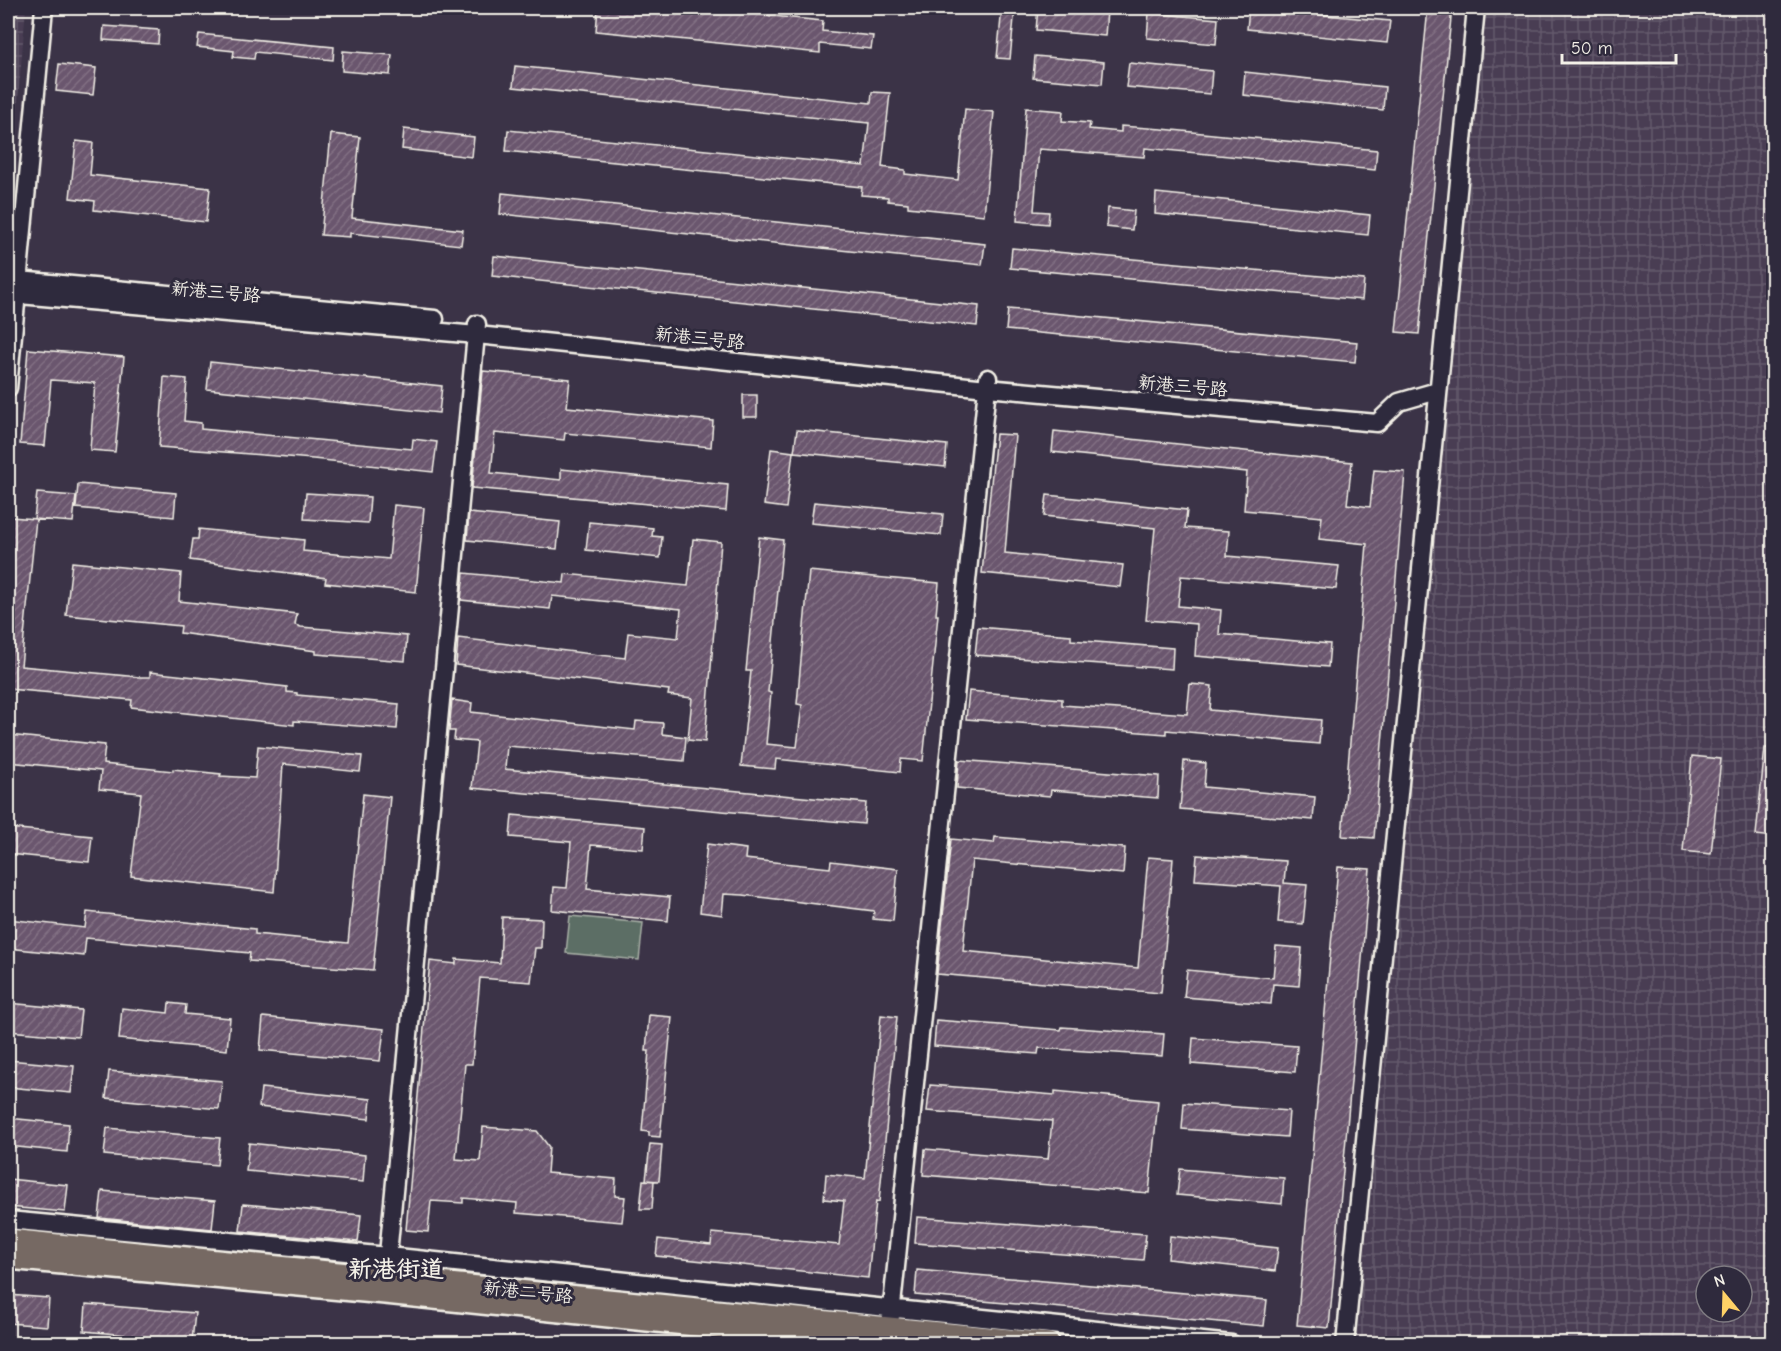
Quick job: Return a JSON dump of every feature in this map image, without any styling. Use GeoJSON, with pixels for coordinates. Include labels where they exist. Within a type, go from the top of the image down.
{"type":"FeatureCollection","features":[{"type":"Feature","properties":{"kind":"main road","name":"新港二号路"},"geometry":{"type":"LineString","coordinates":[[8,1240],[386,1285]]}},
{"type":"Feature","properties":{"kind":"main road","name":"新港二号路"},"geometry":{"type":"LineString","coordinates":[[8,1258],[386,1285],[1048,1344]]}},
{"type":"Feature","properties":{"kind":"street"},"geometry":{"type":"LineString","coordinates":[[8,388],[11,288],[36,8]]}},
{"type":"Feature","properties":{"kind":"street"},"geometry":{"type":"LineString","coordinates":[[11,288],[44,8]]}},
{"type":"Feature","properties":{"kind":"street"},"geometry":{"type":"LineString","coordinates":[[1345,1344],[1476,8]]}},
{"type":"Feature","properties":{"kind":"street","name":"新港三号路"},"geometry":{"type":"LineString","coordinates":[[11,288],[477,329],[1377,423],[1399,402],[1437,391]]}},
{"type":"Feature","properties":{"kind":"street"},"geometry":{"type":"LineString","coordinates":[[386,1285],[477,329]]}},
{"type":"Feature","properties":{"kind":"street"},"geometry":{"type":"LineString","coordinates":[[887,1331],[987,383]]}},
{"type":"Feature","properties":{"kind":"street"},"geometry":{"type":"LineString","coordinates":[[8,1220],[388,1256],[887,1331],[1232,1344]]}},
{"type":"Feature","properties":{"kind":"shaded area"},"geometry":{"type":"Polygon","coordinates":[[[8,8],[26,8],[8,213],[8,8]]]}},
{"type":"Feature","properties":{"kind":"shaded area"},"geometry":{"type":"Polygon","coordinates":[[[1484,8],[1773,8],[1773,1343],[1356,1344],[1484,8]]]}},
{"type":"Feature","properties":{"kind":"green space"},"geometry":{"type":"Polygon","coordinates":[[[570,916],[643,923],[639,960],[566,953],[570,916]]]}},
{"type":"Feature","properties":{"kind":"building"},"geometry":{"type":"Polygon","coordinates":[[[598,8],[694,8],[823,21],[822,31],[873,36],[871,49],[820,44],[820,53],[596,31],[598,8]]]}},
{"type":"Feature","properties":{"kind":"building"},"geometry":{"type":"Polygon","coordinates":[[[1002,8],[1015,8],[1010,59],[997,58],[1002,8]]]}},
{"type":"Feature","properties":{"kind":"building"},"geometry":{"type":"Polygon","coordinates":[[[1038,8],[1107,11],[1105,36],[1036,30],[1038,8]]]}},
{"type":"Feature","properties":{"kind":"building"},"geometry":{"type":"Polygon","coordinates":[[[1249,8],[1390,21],[1387,43],[1247,29],[1249,8]]]}},
{"type":"Feature","properties":{"kind":"building"},"geometry":{"type":"Polygon","coordinates":[[[1428,8],[1452,8],[1419,334],[1396,332],[1428,8]]]}},
{"type":"Feature","properties":{"kind":"building"},"geometry":{"type":"Polygon","coordinates":[[[1149,13],[1218,19],[1216,44],[1147,38],[1149,13]]]}},
{"type":"Feature","properties":{"kind":"building"},"geometry":{"type":"Polygon","coordinates":[[[104,26],[159,30],[158,44],[103,40],[104,26]]]}},
{"type":"Feature","properties":{"kind":"building"},"geometry":{"type":"Polygon","coordinates":[[[199,34],[334,47],[333,60],[255,52],[254,59],[233,57],[234,51],[197,47],[199,34]]]}},
{"type":"Feature","properties":{"kind":"building"},"geometry":{"type":"Polygon","coordinates":[[[343,51],[392,55],[390,75],[342,71],[343,51]]]}},
{"type":"Feature","properties":{"kind":"building"},"geometry":{"type":"Polygon","coordinates":[[[1035,56],[1104,62],[1102,84],[1033,78],[1035,56]]]}},
{"type":"Feature","properties":{"kind":"building"},"geometry":{"type":"Polygon","coordinates":[[[1129,63],[1212,71],[1210,94],[1126,87],[1129,63]]]}},
{"type":"Feature","properties":{"kind":"building"},"geometry":{"type":"Polygon","coordinates":[[[59,64],[96,68],[93,95],[56,91],[59,64]]]}},
{"type":"Feature","properties":{"kind":"building"},"geometry":{"type":"Polygon","coordinates":[[[515,66],[871,103],[872,92],[890,93],[882,167],[905,170],[905,174],[958,180],[965,109],[994,112],[984,215],[908,207],[908,203],[888,201],[888,197],[861,195],[862,187],[506,151],[508,130],[864,166],[869,123],[513,87],[515,66]]]}},
{"type":"Feature","properties":{"kind":"building"},"geometry":{"type":"Polygon","coordinates":[[[1245,72],[1385,87],[1383,110],[1243,95],[1245,72]]]}},
{"type":"Feature","properties":{"kind":"building"},"geometry":{"type":"Polygon","coordinates":[[[1026,108],[1063,111],[1062,121],[1090,123],[1089,129],[1121,132],[1121,126],[1377,150],[1375,170],[1145,148],[1144,157],[1039,149],[1034,211],[1049,212],[1048,224],[1017,221],[1026,108]]]}},
{"type":"Feature","properties":{"kind":"building"},"geometry":{"type":"Polygon","coordinates":[[[404,129],[474,137],[472,157],[402,149],[404,129]]]}},
{"type":"Feature","properties":{"kind":"building"},"geometry":{"type":"Polygon","coordinates":[[[331,134],[360,137],[352,218],[463,230],[461,245],[350,233],[350,237],[321,235],[331,134]]]}},
{"type":"Feature","properties":{"kind":"building"},"geometry":{"type":"Polygon","coordinates":[[[76,141],[93,143],[90,175],[210,188],[206,222],[94,210],[95,201],[70,198],[76,141]]]}},
{"type":"Feature","properties":{"kind":"building"},"geometry":{"type":"Polygon","coordinates":[[[502,193],[985,244],[982,265],[500,214],[502,193]]]}},
{"type":"Feature","properties":{"kind":"building"},"geometry":{"type":"Polygon","coordinates":[[[1156,193],[1370,215],[1368,235],[1155,214],[1156,193]]]}},
{"type":"Feature","properties":{"kind":"building"},"geometry":{"type":"Polygon","coordinates":[[[1108,208],[1134,211],[1132,230],[1106,227],[1108,208]]]}},
{"type":"Feature","properties":{"kind":"building"},"geometry":{"type":"Polygon","coordinates":[[[1012,248],[1364,280],[1362,300],[1010,268],[1012,248]]]}},
{"type":"Feature","properties":{"kind":"building"},"geometry":{"type":"Polygon","coordinates":[[[494,256],[979,306],[977,326],[492,276],[494,256]]]}},
{"type":"Feature","properties":{"kind":"building"},"geometry":{"type":"Polygon","coordinates":[[[1008,309],[1357,342],[1355,362],[1006,330],[1008,309]]]}},
{"type":"Feature","properties":{"kind":"building"},"geometry":{"type":"Polygon","coordinates":[[[28,349],[124,357],[115,452],[90,450],[95,383],[51,380],[45,446],[20,444],[28,349]]]}},
{"type":"Feature","properties":{"kind":"building"},"geometry":{"type":"Polygon","coordinates":[[[210,362],[442,386],[439,413],[207,389],[210,362]]]}},
{"type":"Feature","properties":{"kind":"building"},"geometry":{"type":"Polygon","coordinates":[[[483,371],[570,379],[567,407],[713,421],[711,447],[565,433],[564,440],[495,433],[491,473],[561,480],[561,469],[728,485],[726,511],[472,488],[483,371]]]}},
{"type":"Feature","properties":{"kind":"building"},"geometry":{"type":"Polygon","coordinates":[[[164,377],[187,379],[184,421],[201,423],[201,429],[412,449],[413,439],[437,442],[433,472],[313,459],[159,447],[164,377]]]}},
{"type":"Feature","properties":{"kind":"building"},"geometry":{"type":"Polygon","coordinates":[[[743,395],[757,395],[757,417],[743,417],[743,395]]]}},
{"type":"Feature","properties":{"kind":"building"},"geometry":{"type":"Polygon","coordinates":[[[797,430],[947,445],[945,467],[794,452],[797,430]]]}},
{"type":"Feature","properties":{"kind":"building"},"geometry":{"type":"Polygon","coordinates":[[[1054,431],[1352,462],[1347,504],[1370,507],[1374,470],[1405,472],[1374,838],[1342,836],[1367,544],[1319,539],[1322,517],[1244,510],[1247,472],[1052,452],[1054,431]]]}},
{"type":"Feature","properties":{"kind":"building"},"geometry":{"type":"Polygon","coordinates":[[[996,434],[1015,435],[1005,553],[1123,565],[1120,587],[982,573],[996,434]]]}},
{"type":"Feature","properties":{"kind":"building"},"geometry":{"type":"Polygon","coordinates":[[[771,449],[793,452],[786,508],[764,505],[771,449]]]}},
{"type":"Feature","properties":{"kind":"building"},"geometry":{"type":"Polygon","coordinates":[[[78,484],[176,493],[174,517],[76,508],[78,484]]]}},
{"type":"Feature","properties":{"kind":"building"},"geometry":{"type":"Polygon","coordinates":[[[37,493],[76,496],[73,522],[34,519],[37,493]]]}},
{"type":"Feature","properties":{"kind":"building"},"geometry":{"type":"Polygon","coordinates":[[[306,493],[370,497],[368,523],[304,519],[306,493]]]}},
{"type":"Feature","properties":{"kind":"building"},"geometry":{"type":"Polygon","coordinates":[[[1047,495],[1187,510],[1185,528],[1229,531],[1227,556],[1339,566],[1336,589],[1181,576],[1178,606],[1221,610],[1219,634],[1330,644],[1328,667],[1195,656],[1197,624],[1146,620],[1155,528],[1044,516],[1047,495]]]}},
{"type":"Feature","properties":{"kind":"building"},"geometry":{"type":"Polygon","coordinates":[[[814,502],[943,514],[941,535],[811,523],[814,502]]]}},
{"type":"Feature","properties":{"kind":"building"},"geometry":{"type":"Polygon","coordinates":[[[394,505],[424,508],[416,592],[325,583],[326,578],[190,560],[193,539],[198,539],[199,529],[304,540],[303,551],[389,559],[394,505]]]}},
{"type":"Feature","properties":{"kind":"building"},"geometry":{"type":"Polygon","coordinates":[[[469,513],[560,522],[557,549],[467,540],[469,513]]]}},
{"type":"Feature","properties":{"kind":"building"},"geometry":{"type":"Polygon","coordinates":[[[10,517],[36,519],[21,666],[139,677],[150,677],[150,672],[287,687],[287,692],[297,693],[297,695],[399,704],[397,729],[294,721],[294,725],[131,707],[132,700],[8,689],[10,517]]]}},
{"type":"Feature","properties":{"kind":"building"},"geometry":{"type":"Polygon","coordinates":[[[589,522],[653,528],[652,536],[662,537],[660,558],[586,550],[589,522]]]}},
{"type":"Feature","properties":{"kind":"building"},"geometry":{"type":"Polygon","coordinates":[[[759,537],[783,540],[768,692],[771,693],[766,744],[797,747],[802,705],[797,704],[809,571],[939,583],[936,615],[938,615],[923,761],[901,759],[900,772],[776,759],[775,769],[741,766],[751,671],[746,671],[759,537]]]}},
{"type":"Feature","properties":{"kind":"building"},"geometry":{"type":"Polygon","coordinates":[[[693,539],[721,542],[705,742],[688,740],[692,698],[668,695],[669,690],[456,665],[458,638],[625,658],[628,633],[678,638],[681,609],[552,596],[550,609],[461,600],[464,573],[564,583],[565,574],[688,586],[693,539]]]}},
{"type":"Feature","properties":{"kind":"building"},"geometry":{"type":"Polygon","coordinates":[[[72,562],[181,573],[179,601],[297,614],[295,625],[301,627],[407,636],[405,661],[316,654],[316,651],[180,633],[181,626],[66,615],[72,562]]]}},
{"type":"Feature","properties":{"kind":"building"},"geometry":{"type":"Polygon","coordinates":[[[978,627],[1071,635],[1071,640],[1173,648],[1172,669],[975,655],[978,627]]]}},
{"type":"Feature","properties":{"kind":"building"},"geometry":{"type":"Polygon","coordinates":[[[1190,684],[1212,686],[1210,710],[1321,720],[1319,744],[1166,730],[1166,734],[966,719],[969,691],[1062,699],[1062,705],[1187,714],[1190,684]]]}},
{"type":"Feature","properties":{"kind":"building"},"geometry":{"type":"Polygon","coordinates":[[[452,700],[472,703],[471,712],[635,730],[636,721],[663,723],[662,734],[686,737],[684,761],[507,746],[505,769],[866,803],[864,824],[472,788],[477,742],[454,740],[455,731],[449,731],[452,700]]]}},
{"type":"Feature","properties":{"kind":"building"},"geometry":{"type":"Polygon","coordinates":[[[8,735],[105,745],[103,764],[221,774],[220,776],[255,778],[258,746],[362,756],[360,772],[283,764],[274,892],[131,876],[141,793],[99,789],[101,771],[8,762],[8,735]]]}},
{"type":"Feature","properties":{"kind":"building"},"geometry":{"type":"Polygon","coordinates":[[[1765,748],[1773,748],[1773,837],[1756,835],[1765,748]]]}},
{"type":"Feature","properties":{"kind":"building"},"geometry":{"type":"Polygon","coordinates":[[[1692,756],[1721,759],[1711,854],[1683,851],[1692,756]]]}},
{"type":"Feature","properties":{"kind":"building"},"geometry":{"type":"Polygon","coordinates":[[[959,760],[1159,776],[1158,798],[1051,790],[1050,796],[957,788],[959,760]]]}},
{"type":"Feature","properties":{"kind":"building"},"geometry":{"type":"Polygon","coordinates":[[[1184,761],[1206,763],[1204,787],[1315,797],[1313,820],[1180,809],[1184,761]]]}},
{"type":"Feature","properties":{"kind":"building"},"geometry":{"type":"Polygon","coordinates":[[[363,794],[390,797],[373,970],[249,961],[250,953],[86,938],[84,956],[8,948],[8,919],[85,928],[87,912],[255,929],[255,934],[348,943],[363,794]]]}},
{"type":"Feature","properties":{"kind":"building"},"geometry":{"type":"Polygon","coordinates":[[[512,815],[645,827],[643,849],[591,845],[587,889],[670,897],[668,921],[552,910],[554,887],[567,888],[571,842],[510,837],[512,815]]]}},
{"type":"Feature","properties":{"kind":"building"},"geometry":{"type":"Polygon","coordinates":[[[8,828],[92,836],[89,862],[8,854],[8,828]]]}},
{"type":"Feature","properties":{"kind":"building"},"geometry":{"type":"Polygon","coordinates":[[[995,837],[1125,848],[1123,874],[972,860],[963,951],[1138,968],[1148,857],[1173,859],[1161,993],[937,974],[951,839],[994,843],[995,837]]]}},
{"type":"Feature","properties":{"kind":"building"},"geometry":{"type":"Polygon","coordinates":[[[707,844],[746,849],[745,859],[830,868],[831,861],[898,869],[893,921],[873,919],[874,911],[724,894],[722,915],[700,912],[707,844]]]}},
{"type":"Feature","properties":{"kind":"building"},"geometry":{"type":"Polygon","coordinates":[[[1197,855],[1286,861],[1284,883],[1307,885],[1303,924],[1278,922],[1281,886],[1195,880],[1197,855]]]}},
{"type":"Feature","properties":{"kind":"building"},"geometry":{"type":"Polygon","coordinates":[[[1338,867],[1370,869],[1329,1328],[1297,1325],[1338,867]]]}},
{"type":"Feature","properties":{"kind":"building"},"geometry":{"type":"Polygon","coordinates":[[[502,917],[542,919],[541,948],[535,948],[531,982],[480,978],[472,1064],[465,1064],[456,1159],[480,1161],[483,1127],[537,1131],[549,1147],[547,1173],[616,1179],[615,1196],[625,1197],[622,1222],[516,1213],[517,1203],[463,1198],[463,1203],[431,1201],[428,1232],[406,1230],[430,961],[456,964],[456,959],[500,963],[502,917]]]}},
{"type":"Feature","properties":{"kind":"building"},"geometry":{"type":"Polygon","coordinates":[[[1276,946],[1302,948],[1299,986],[1273,984],[1271,1004],[1184,997],[1187,970],[1273,978],[1276,946]]]}},
{"type":"Feature","properties":{"kind":"building"},"geometry":{"type":"Polygon","coordinates":[[[8,1003],[81,1010],[78,1037],[8,1031],[8,1003]]]}},
{"type":"Feature","properties":{"kind":"building"},"geometry":{"type":"Polygon","coordinates":[[[169,1003],[186,1005],[185,1014],[230,1018],[227,1050],[119,1039],[122,1008],[168,1013],[169,1003]]]}},
{"type":"Feature","properties":{"kind":"building"},"geometry":{"type":"Polygon","coordinates":[[[649,1015],[672,1017],[660,1137],[649,1136],[649,1132],[642,1131],[649,1051],[646,1051],[649,1015]]]}},
{"type":"Feature","properties":{"kind":"building"},"geometry":{"type":"Polygon","coordinates":[[[881,1015],[897,1017],[879,1202],[876,1201],[868,1278],[656,1256],[658,1239],[711,1245],[712,1233],[839,1245],[844,1201],[824,1199],[826,1174],[865,1178],[881,1015]]]}},
{"type":"Feature","properties":{"kind":"building"},"geometry":{"type":"Polygon","coordinates":[[[263,1017],[384,1029],[380,1061],[260,1050],[263,1017]]]}},
{"type":"Feature","properties":{"kind":"building"},"geometry":{"type":"Polygon","coordinates":[[[936,1020],[1061,1030],[1062,1027],[1164,1034],[1162,1056],[1039,1048],[1038,1054],[934,1046],[936,1020]]]}},
{"type":"Feature","properties":{"kind":"building"},"geometry":{"type":"Polygon","coordinates":[[[1193,1038],[1297,1046],[1295,1072],[1191,1064],[1193,1038]]]}},
{"type":"Feature","properties":{"kind":"building"},"geometry":{"type":"Polygon","coordinates":[[[8,1060],[74,1066],[71,1093],[8,1087],[8,1060]]]}},
{"type":"Feature","properties":{"kind":"building"},"geometry":{"type":"Polygon","coordinates":[[[109,1071],[222,1081],[219,1109],[106,1098],[109,1071]]]}},
{"type":"Feature","properties":{"kind":"building"},"geometry":{"type":"Polygon","coordinates":[[[930,1085],[1055,1095],[1055,1091],[1158,1101],[1149,1193],[923,1175],[925,1149],[1048,1159],[1052,1121],[927,1111],[930,1085]]]}},
{"type":"Feature","properties":{"kind":"building"},"geometry":{"type":"Polygon","coordinates":[[[261,1088],[371,1099],[369,1119],[259,1107],[261,1088]]]}},
{"type":"Feature","properties":{"kind":"building"},"geometry":{"type":"Polygon","coordinates":[[[1184,1103],[1289,1111],[1287,1137],[1182,1129],[1184,1103]]]}},
{"type":"Feature","properties":{"kind":"building"},"geometry":{"type":"Polygon","coordinates":[[[8,1118],[69,1124],[67,1152],[8,1146],[8,1118]]]}},
{"type":"Feature","properties":{"kind":"building"},"geometry":{"type":"Polygon","coordinates":[[[107,1128],[220,1138],[217,1165],[104,1155],[107,1128]]]}},
{"type":"Feature","properties":{"kind":"building"},"geometry":{"type":"Polygon","coordinates":[[[249,1143],[365,1155],[363,1182],[246,1171],[249,1143]]]}},
{"type":"Feature","properties":{"kind":"building"},"geometry":{"type":"Polygon","coordinates":[[[650,1144],[662,1145],[659,1181],[646,1180],[650,1144]]]}},
{"type":"Feature","properties":{"kind":"building"},"geometry":{"type":"Polygon","coordinates":[[[1180,1169],[1284,1178],[1282,1204],[1177,1195],[1180,1169]]]}},
{"type":"Feature","properties":{"kind":"building"},"geometry":{"type":"Polygon","coordinates":[[[8,1179],[68,1185],[65,1212],[8,1207],[8,1179]]]}},
{"type":"Feature","properties":{"kind":"building"},"geometry":{"type":"Polygon","coordinates":[[[643,1180],[654,1181],[652,1209],[640,1209],[643,1180]]]}},
{"type":"Feature","properties":{"kind":"building"},"geometry":{"type":"Polygon","coordinates":[[[102,1191],[215,1201],[212,1229],[99,1218],[102,1191]]]}},
{"type":"Feature","properties":{"kind":"building"},"geometry":{"type":"Polygon","coordinates":[[[243,1204],[361,1215],[358,1242],[240,1231],[243,1204]]]}},
{"type":"Feature","properties":{"kind":"building"},"geometry":{"type":"Polygon","coordinates":[[[917,1217],[1146,1234],[1143,1260],[915,1243],[917,1217]]]}},
{"type":"Feature","properties":{"kind":"building"},"geometry":{"type":"Polygon","coordinates":[[[1170,1236],[1278,1248],[1275,1271],[1168,1259],[1170,1236]]]}},
{"type":"Feature","properties":{"kind":"building"},"geometry":{"type":"Polygon","coordinates":[[[917,1270],[1267,1300],[1264,1326],[915,1295],[917,1270]]]}},
{"type":"Feature","properties":{"kind":"building"},"geometry":{"type":"Polygon","coordinates":[[[8,1295],[49,1298],[47,1326],[8,1323],[8,1295]]]}},
{"type":"Feature","properties":{"kind":"building"},"geometry":{"type":"Polygon","coordinates":[[[86,1304],[195,1313],[192,1341],[84,1331],[86,1304]]]}},
{"type":"Feature","properties":{"kind":"district","name":"新港街道"},"geometry":{"type":"Point","coordinates":[396,1269]}}]}
